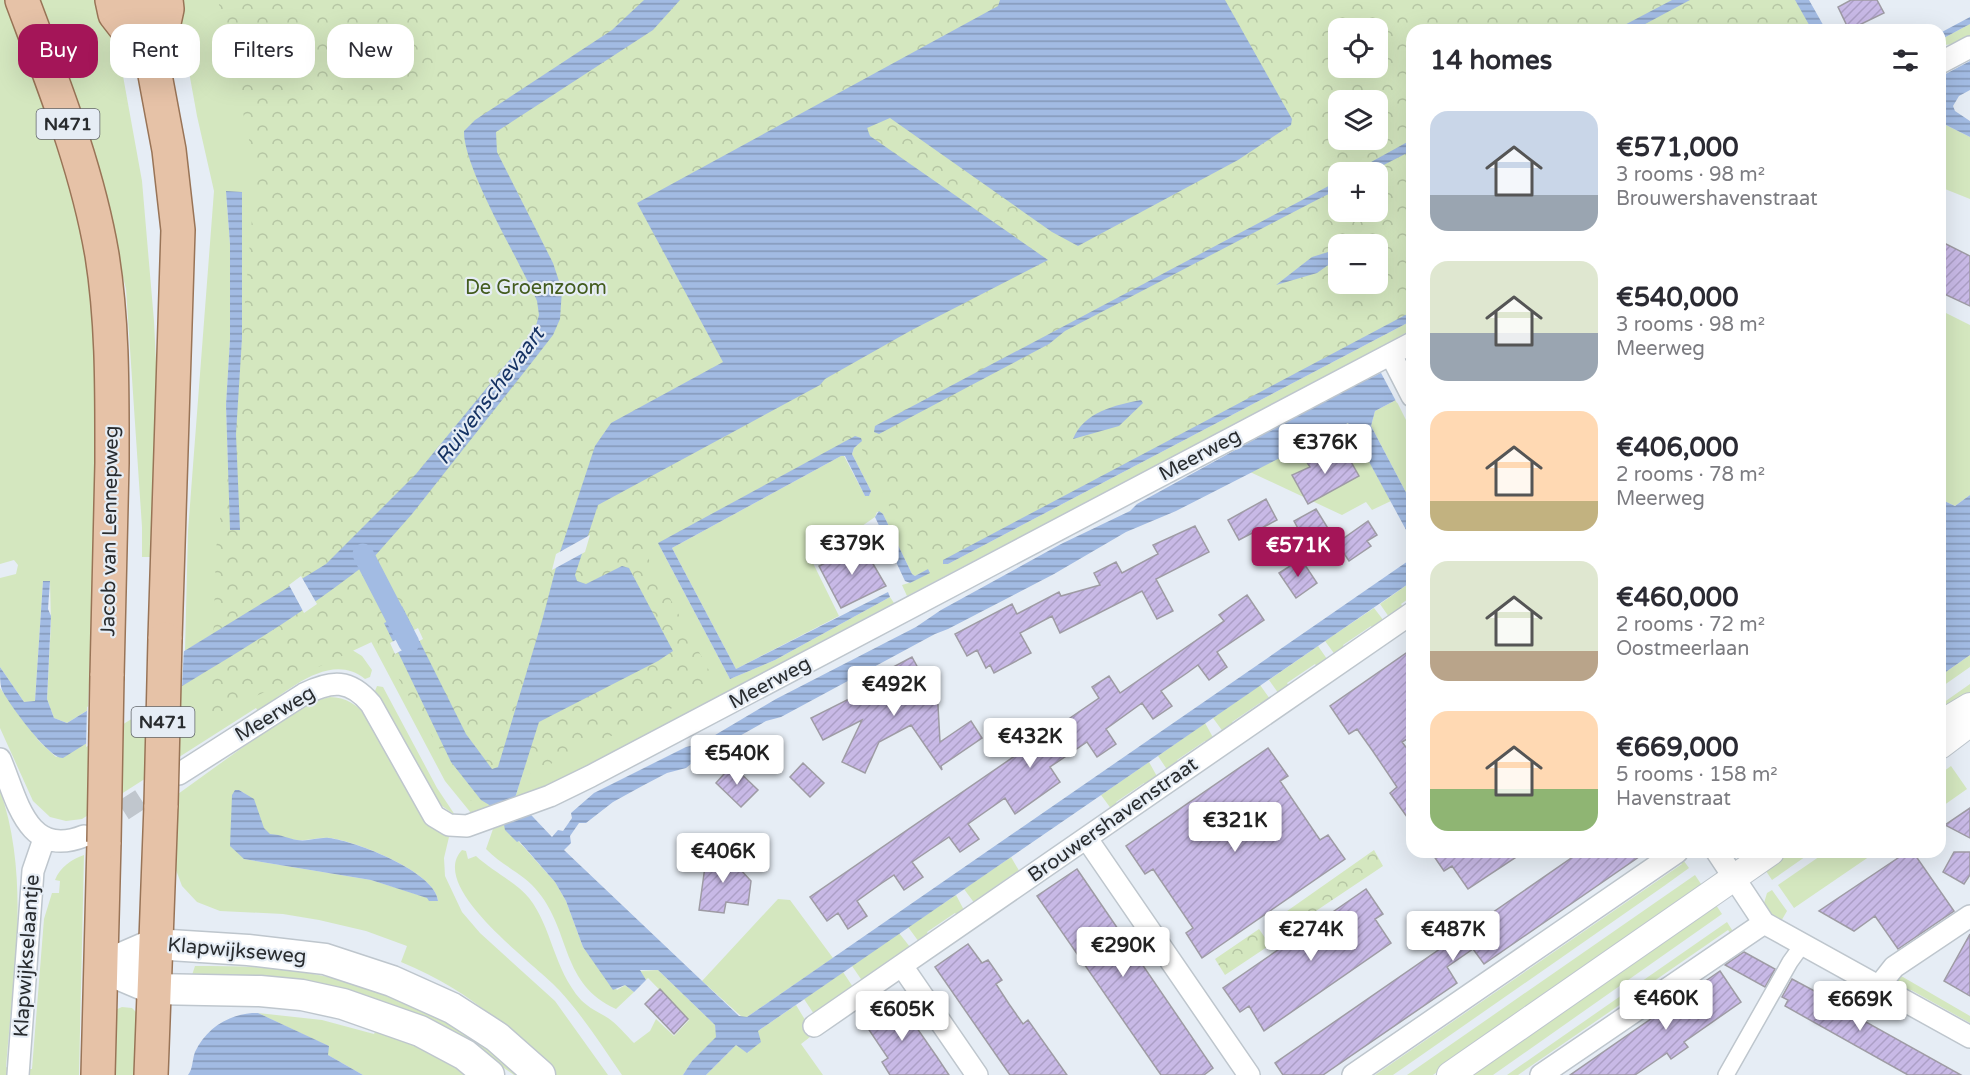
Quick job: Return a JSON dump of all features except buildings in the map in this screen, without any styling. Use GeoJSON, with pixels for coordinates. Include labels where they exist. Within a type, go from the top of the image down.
{"type":"FeatureCollection","features":[{"type":"Feature","properties":{"kind":"main road","name":"Jacob van Lennepweg"},"geometry":{"type":"LineString","coordinates":[[22,0],[63,108],[82,173],[101,253],[108,299],[112,360],[112,425],[107,676],[94,839],[101,967],[98,1075]]}},
{"type":"Feature","properties":{"kind":"main road","name":"N471"},"geometry":{"type":"LineString","coordinates":[[112,0],[115,14],[123,24]]}},
{"type":"Feature","properties":{"kind":"main road","name":"N471"},"geometry":{"type":"LineString","coordinates":[[141,0],[146,24]]}},
{"type":"Feature","properties":{"kind":"main road","name":"N471"},"geometry":{"type":"LineString","coordinates":[[164,24],[167,9],[166,0]]}},
{"type":"Feature","properties":{"kind":"main road","name":"N471"},"geometry":{"type":"LineString","coordinates":[[151,1075],[178,230],[169,150],[157,78]]}},
{"type":"Feature","properties":{"kind":"main road","name":"Klapwijkseweg"},"geometry":{"type":"LineString","coordinates":[[101,967],[154,944],[248,950],[325,959],[350,966],[452,1008],[497,1037],[540,1075]]}},
{"type":"Feature","properties":{"kind":"main road","name":"Klapwijkseweg"},"geometry":{"type":"LineString","coordinates":[[101,967],[153,989],[260,991],[302,995],[343,1004],[420,1031],[465,1055],[489,1075]]}},
{"type":"Feature","properties":{"kind":"street"},"geometry":{"type":"LineString","coordinates":[[1946,60],[1970,47]]}},
{"type":"Feature","properties":{"kind":"street","name":"Meerweg"},"geometry":{"type":"LineString","coordinates":[[179,774],[304,694],[318,687],[339,684],[360,691],[371,704],[434,816],[442,822],[458,827],[490,818],[534,802],[693,723],[1393,358],[1406,348]]}},
{"type":"Feature","properties":{"kind":"street"},"geometry":{"type":"LineString","coordinates":[[1393,358],[1406,385]]}},
{"type":"Feature","properties":{"kind":"street","name":"Brouwershavenstraat"},"geometry":{"type":"LineString","coordinates":[[814,1026],[1406,618]]}},
{"type":"Feature","properties":{"kind":"street"},"geometry":{"type":"LineString","coordinates":[[1946,720],[1970,706]]}},
{"type":"Feature","properties":{"kind":"street"},"geometry":{"type":"LineString","coordinates":[[1946,741],[1970,723]]}},
{"type":"Feature","properties":{"kind":"street"},"geometry":{"type":"LineString","coordinates":[[0,759],[29,826],[44,839],[67,841],[94,839]]}},
{"type":"Feature","properties":{"kind":"street","name":"Klapwijkselaantje"},"geometry":{"type":"LineString","coordinates":[[18,1075],[33,871],[44,839]]}},
{"type":"Feature","properties":{"kind":"street"},"geometry":{"type":"LineString","coordinates":[[1087,839],[1249,1075]]}},
{"type":"Feature","properties":{"kind":"street"},"geometry":{"type":"LineString","coordinates":[[1353,1075],[1668,858]]}},
{"type":"Feature","properties":{"kind":"street"},"geometry":{"type":"LineString","coordinates":[[1721,858],[1764,923],[1970,1037]]}},
{"type":"Feature","properties":{"kind":"street"},"geometry":{"type":"LineString","coordinates":[[1450,1075],[1762,858]]}},
{"type":"Feature","properties":{"kind":"street"},"geometry":{"type":"LineString","coordinates":[[1879,986],[1894,967],[1970,916]]}},
{"type":"Feature","properties":{"kind":"street"},"geometry":{"type":"LineString","coordinates":[[1541,1075],[1764,923]]}},
{"type":"Feature","properties":{"kind":"street"},"geometry":{"type":"LineString","coordinates":[[1726,1075],[1790,962],[1803,944]]}},
{"type":"Feature","properties":{"kind":"street"},"geometry":{"type":"LineString","coordinates":[[902,966],[977,1075]]}},
{"type":"Feature","properties":{"kind":"green space"},"geometry":{"type":"Polygon","coordinates":[[[0,0],[9,0],[19,24],[18,78],[41,78],[56,116],[95,289],[98,451],[88,710],[67,723],[54,718],[47,699],[51,623],[50,581],[43,581],[35,701],[24,702],[0,667],[0,578],[16,574],[18,565],[14,560],[0,564],[0,0]]]}},
{"type":"Feature","properties":{"kind":"green space"},"geometry":{"type":"Polygon","coordinates":[[[34,0],[100,0],[110,31],[110,78],[123,78],[142,181],[154,321],[158,404],[153,557],[142,557],[126,289],[110,226],[60,78],[98,78],[98,24],[42,24],[34,0]]]}},
{"type":"Feature","properties":{"kind":"green space"},"geometry":{"type":"Polygon","coordinates":[[[176,0],[411,0],[404,24],[327,24],[327,78],[389,78],[239,618],[185,651],[188,531],[214,191],[190,78],[200,78],[200,24],[180,24],[176,0]],[[226,192],[230,244],[230,339],[226,405],[230,530],[242,338],[226,192]]]}},
{"type":"Feature","properties":{"kind":"green space","name":"De Groenzoom"},"geometry":{"type":"Polygon","coordinates":[[[218,0],[1801,0],[1815,24],[1406,24],[1406,318],[922,575],[858,441],[647,556],[718,687],[470,801],[376,640],[211,717],[216,549],[238,385],[256,171],[235,78],[315,78],[315,24],[223,24],[218,0]]]}},
{"type":"Feature","properties":{"kind":"green space"},"geometry":{"type":"Polygon","coordinates":[[[1970,24],[1970,39],[1962,44],[1946,45],[1946,37],[1970,24]]]}},
{"type":"Feature","properties":{"kind":"green space"},"geometry":{"type":"Polygon","coordinates":[[[1406,114],[1406,143],[1371,162],[1328,162],[1328,186],[875,426],[873,431],[879,434],[1049,344],[1065,331],[1328,194],[1328,222],[1388,222],[1388,163],[1406,154],[1406,315],[943,560],[943,564],[948,564],[1406,324],[1406,333],[1357,360],[1347,370],[1013,547],[1002,546],[907,596],[902,585],[930,571],[928,569],[915,576],[912,574],[883,514],[877,512],[875,517],[849,535],[846,546],[812,561],[839,616],[736,669],[672,548],[841,456],[844,456],[865,496],[869,496],[871,491],[852,454],[854,448],[862,441],[861,437],[855,437],[658,543],[730,679],[775,660],[890,597],[894,603],[807,649],[804,657],[654,737],[564,781],[515,798],[539,722],[658,661],[673,651],[629,568],[616,568],[592,581],[579,583],[575,575],[582,552],[1340,150],[1388,150],[1388,124],[1406,114]],[[1140,400],[1111,407],[1093,416],[1085,422],[1073,439],[1119,426],[1143,403],[1140,400]]]}},
{"type":"Feature","properties":{"kind":"green space"},"geometry":{"type":"Polygon","coordinates":[[[1946,125],[1970,137],[1970,199],[1946,189],[1946,125]]]}},
{"type":"Feature","properties":{"kind":"green space"},"geometry":{"type":"Polygon","coordinates":[[[1946,313],[1970,325],[1970,495],[1955,506],[1946,502],[1946,313]]]}},
{"type":"Feature","properties":{"kind":"green space"},"geometry":{"type":"Polygon","coordinates":[[[1396,400],[1406,420],[1406,492],[1371,426],[1375,411],[1396,400]]]}},
{"type":"Feature","properties":{"kind":"green space"},"geometry":{"type":"Polygon","coordinates":[[[1348,423],[1391,501],[1372,510],[1366,502],[1342,515],[1250,472],[1348,423]]]}},
{"type":"Feature","properties":{"kind":"green space"},"geometry":{"type":"Polygon","coordinates":[[[1406,586],[1406,600],[1401,604],[1405,610],[1389,617],[1380,604],[1406,586]]]}},
{"type":"Feature","properties":{"kind":"green space"},"geometry":{"type":"Polygon","coordinates":[[[348,598],[491,806],[474,814],[471,813],[445,781],[348,598]]]}},
{"type":"Feature","properties":{"kind":"green space"},"geometry":{"type":"Polygon","coordinates":[[[1374,608],[1384,621],[1374,630],[1371,626],[1343,645],[1346,650],[1336,656],[1325,641],[1374,608]]]}},
{"type":"Feature","properties":{"kind":"green space"},"geometry":{"type":"Polygon","coordinates":[[[344,645],[362,656],[372,670],[370,677],[365,679],[352,672],[338,669],[310,677],[258,711],[256,708],[82,819],[66,821],[50,817],[33,801],[0,728],[0,688],[39,741],[56,757],[102,733],[219,662],[344,645]]]}},
{"type":"Feature","properties":{"kind":"green space"},"geometry":{"type":"Polygon","coordinates":[[[1318,646],[1327,659],[1319,669],[1315,664],[1287,683],[1290,688],[1279,694],[1269,680],[1318,646]]]}},
{"type":"Feature","properties":{"kind":"green space"},"geometry":{"type":"Polygon","coordinates":[[[1970,655],[1970,667],[1946,684],[1946,672],[1970,655]]]}},
{"type":"Feature","properties":{"kind":"green space"},"geometry":{"type":"Polygon","coordinates":[[[1970,684],[1970,699],[1946,709],[1946,701],[1970,684]]]}},
{"type":"Feature","properties":{"kind":"green space"},"geometry":{"type":"Polygon","coordinates":[[[1260,685],[1270,699],[1263,707],[1260,703],[1232,722],[1235,727],[1224,733],[1213,718],[1260,685]]]}},
{"type":"Feature","properties":{"kind":"green space"},"geometry":{"type":"Polygon","coordinates":[[[377,686],[383,687],[437,788],[455,815],[442,806],[439,809],[375,691],[377,686]]]}},
{"type":"Feature","properties":{"kind":"green space"},"geometry":{"type":"Polygon","coordinates":[[[330,697],[350,702],[366,715],[380,735],[418,805],[432,824],[449,837],[444,858],[445,876],[462,912],[480,933],[555,1001],[608,1075],[552,1075],[484,1009],[446,984],[401,962],[407,946],[366,931],[319,920],[283,914],[220,911],[197,902],[182,886],[176,870],[178,794],[293,711],[314,701],[330,697]],[[239,790],[244,859],[371,880],[438,901],[434,890],[424,879],[410,869],[375,852],[330,838],[297,840],[270,835],[246,794],[239,790]]]}},
{"type":"Feature","properties":{"kind":"green space"},"geometry":{"type":"Polygon","coordinates":[[[1205,723],[1215,741],[1208,745],[1205,741],[1177,760],[1180,765],[1168,771],[1158,756],[1205,723]]]}},
{"type":"Feature","properties":{"kind":"green space"},"geometry":{"type":"Polygon","coordinates":[[[1149,762],[1159,780],[1148,787],[1144,783],[1116,802],[1119,807],[1112,810],[1101,795],[1149,762]]]}},
{"type":"Feature","properties":{"kind":"green space"},"geometry":{"type":"Polygon","coordinates":[[[1951,766],[1967,789],[1946,804],[1946,770],[1951,766]]]}},
{"type":"Feature","properties":{"kind":"green space"},"geometry":{"type":"Polygon","coordinates":[[[0,790],[15,858],[17,892],[15,962],[6,1067],[9,1068],[8,1075],[0,1075],[0,790]]]}},
{"type":"Feature","properties":{"kind":"green space"},"geometry":{"type":"Polygon","coordinates":[[[504,825],[555,882],[566,901],[583,947],[617,990],[625,985],[634,992],[616,1009],[598,998],[585,986],[569,957],[557,924],[539,893],[527,880],[486,849],[493,829],[504,825]]]}},
{"type":"Feature","properties":{"kind":"green space"},"geometry":{"type":"Polygon","coordinates":[[[462,850],[466,851],[468,859],[476,856],[529,898],[537,909],[564,975],[572,988],[584,1003],[611,1020],[634,1043],[650,1031],[656,1019],[674,1036],[689,1020],[639,971],[658,970],[715,1025],[717,1037],[692,1061],[683,1075],[622,1075],[568,1000],[471,905],[459,885],[455,866],[462,850]]]}},
{"type":"Feature","properties":{"kind":"green space"},"geometry":{"type":"Polygon","coordinates":[[[1374,850],[1383,866],[1289,929],[1280,916],[1374,850]]]}},
{"type":"Feature","properties":{"kind":"green space"},"geometry":{"type":"Polygon","coordinates":[[[84,855],[79,1075],[28,1075],[29,1069],[32,1069],[44,919],[52,893],[59,893],[60,881],[55,880],[57,875],[67,864],[84,855]]]}},
{"type":"Feature","properties":{"kind":"green space"},"geometry":{"type":"Polygon","coordinates":[[[1011,857],[1021,874],[1016,879],[1013,874],[985,894],[988,899],[975,904],[964,889],[1011,857]]]}},
{"type":"Feature","properties":{"kind":"green space"},"geometry":{"type":"Polygon","coordinates":[[[1682,858],[1689,868],[1393,1075],[1375,1075],[1682,864],[1679,859],[1682,858]]]}},
{"type":"Feature","properties":{"kind":"green space"},"geometry":{"type":"Polygon","coordinates":[[[1778,858],[1803,858],[1772,880],[1764,868],[1778,858]]]}},
{"type":"Feature","properties":{"kind":"green space"},"geometry":{"type":"Polygon","coordinates":[[[1817,858],[1867,858],[1794,908],[1778,885],[1817,858]]]}},
{"type":"Feature","properties":{"kind":"green space"},"geometry":{"type":"Polygon","coordinates":[[[1695,875],[1703,887],[1433,1075],[1407,1075],[1695,875]]]}},
{"type":"Feature","properties":{"kind":"green space"},"geometry":{"type":"Polygon","coordinates":[[[1772,890],[1787,911],[1780,923],[1772,917],[1764,903],[1767,893],[1772,890]]]}},
{"type":"Feature","properties":{"kind":"green space"},"geometry":{"type":"Polygon","coordinates":[[[956,895],[965,912],[959,917],[955,913],[927,932],[930,937],[919,942],[908,927],[956,895]]]}},
{"type":"Feature","properties":{"kind":"green space"},"geometry":{"type":"Polygon","coordinates":[[[778,899],[790,900],[833,958],[747,1017],[742,1017],[702,981],[778,899]]]}},
{"type":"Feature","properties":{"kind":"green space"},"geometry":{"type":"Polygon","coordinates":[[[1714,902],[1722,914],[1493,1075],[1465,1075],[1714,902]]]}},
{"type":"Feature","properties":{"kind":"green space"},"geometry":{"type":"Polygon","coordinates":[[[1727,922],[1734,933],[1732,935],[1728,930],[1518,1075],[1507,1075],[1727,922]]]}},
{"type":"Feature","properties":{"kind":"green space"},"geometry":{"type":"Polygon","coordinates":[[[1259,929],[1270,945],[1225,975],[1215,959],[1259,929]]]}},
{"type":"Feature","properties":{"kind":"green space"},"geometry":{"type":"Polygon","coordinates":[[[899,933],[910,947],[863,982],[852,966],[899,933]]]}},
{"type":"Feature","properties":{"kind":"green space"},"geometry":{"type":"Polygon","coordinates":[[[195,966],[283,969],[357,985],[387,995],[446,1023],[500,1056],[525,1075],[514,1075],[470,1044],[192,975],[195,966]]]}},
{"type":"Feature","properties":{"kind":"green space"},"geometry":{"type":"Polygon","coordinates":[[[843,972],[853,987],[814,1014],[804,999],[843,972]]]}},
{"type":"Feature","properties":{"kind":"green space"},"geometry":{"type":"Polygon","coordinates":[[[1896,973],[1970,1016],[1970,1023],[1911,990],[1908,994],[1896,987],[1893,980],[1896,973]]]}},
{"type":"Feature","properties":{"kind":"green space"},"geometry":{"type":"Polygon","coordinates":[[[796,1005],[807,1023],[802,1026],[810,1037],[801,1044],[823,1075],[706,1075],[736,1045],[748,1053],[758,1031],[796,1005]]]}},
{"type":"Feature","properties":{"kind":"green space"},"geometry":{"type":"Polygon","coordinates":[[[122,1007],[132,1008],[139,1015],[139,1075],[109,1075],[115,1010],[122,1007]]]}},
{"type":"Feature","properties":{"kind":"green space"},"geometry":{"type":"Polygon","coordinates":[[[258,1013],[322,1020],[374,1034],[377,1028],[416,1045],[471,1075],[363,1075],[328,1055],[328,1046],[258,1013]]]}},
{"type":"Feature","properties":{"kind":"water","name":"Ruivenschevaart"},"geometry":{"type":"Polygon","coordinates":[[[644,0],[680,0],[653,30],[496,132],[497,152],[553,263],[562,290],[560,319],[553,335],[529,366],[412,514],[374,557],[383,575],[369,582],[361,568],[252,643],[63,758],[49,750],[30,730],[6,697],[2,690],[0,676],[0,667],[24,702],[35,701],[43,581],[50,581],[48,609],[51,616],[47,699],[54,718],[67,723],[326,564],[416,474],[535,329],[539,315],[537,301],[482,191],[466,147],[464,131],[475,120],[612,30],[644,0]]]}},
{"type":"Feature","properties":{"kind":"water"},"geometry":{"type":"Polygon","coordinates":[[[1000,0],[1225,0],[1292,119],[1291,125],[1238,160],[1078,246],[1052,232],[890,118],[867,128],[870,136],[1048,260],[910,331],[825,379],[820,385],[598,505],[575,575],[577,581],[586,584],[622,566],[629,568],[673,651],[658,661],[539,722],[515,798],[552,837],[558,830],[563,831],[572,818],[571,813],[594,793],[686,747],[700,744],[776,699],[916,627],[941,610],[1061,544],[1130,511],[1137,504],[1328,399],[1406,360],[1406,395],[1375,411],[1371,426],[1406,492],[1406,530],[1348,423],[1176,511],[1126,532],[1054,574],[935,634],[781,717],[766,721],[720,747],[708,750],[686,768],[667,773],[613,802],[586,823],[579,823],[570,836],[571,843],[564,850],[739,1016],[747,1017],[1406,562],[1406,585],[758,1031],[761,1042],[747,1053],[736,1045],[706,1075],[683,1075],[692,1061],[716,1037],[715,1025],[658,970],[640,970],[646,980],[634,992],[625,985],[613,990],[583,947],[566,901],[555,882],[519,841],[517,842],[505,830],[491,806],[481,800],[451,762],[384,623],[396,618],[402,606],[466,734],[492,769],[498,767],[542,621],[560,552],[595,446],[611,423],[723,362],[637,203],[998,6],[1000,0]]]}},
{"type":"Feature","properties":{"kind":"water"},"geometry":{"type":"Polygon","coordinates":[[[1672,0],[1690,0],[1645,24],[1626,24],[1672,0]]]}},
{"type":"Feature","properties":{"kind":"water"},"geometry":{"type":"Polygon","coordinates":[[[1795,0],[1809,0],[1823,24],[1809,24],[1795,0]]]}},
{"type":"Feature","properties":{"kind":"water"},"geometry":{"type":"Polygon","coordinates":[[[1970,17],[1970,24],[1946,37],[1946,30],[1970,17]]]}},
{"type":"Feature","properties":{"kind":"water"},"geometry":{"type":"Polygon","coordinates":[[[1970,61],[1970,90],[1959,96],[1953,106],[1955,111],[1970,121],[1970,137],[1946,125],[1946,74],[1970,61]]]}},
{"type":"Feature","properties":{"kind":"water"},"geometry":{"type":"Polygon","coordinates":[[[1406,143],[1406,154],[1388,163],[1371,162],[1406,143]]]}},
{"type":"Feature","properties":{"kind":"water"},"geometry":{"type":"Polygon","coordinates":[[[1328,186],[1328,194],[1065,331],[1049,344],[879,434],[874,432],[875,426],[1328,186]]]}},
{"type":"Feature","properties":{"kind":"water"},"geometry":{"type":"Polygon","coordinates":[[[226,191],[242,192],[242,338],[236,434],[240,530],[230,530],[226,405],[230,339],[230,244],[226,191]]]}},
{"type":"Feature","properties":{"kind":"water"},"geometry":{"type":"Polygon","coordinates":[[[1328,252],[1328,265],[1317,273],[1276,285],[1312,257],[1328,252]]]}},
{"type":"Feature","properties":{"kind":"water"},"geometry":{"type":"Polygon","coordinates":[[[1406,315],[1406,324],[948,564],[943,564],[943,560],[1406,315]]]}},
{"type":"Feature","properties":{"kind":"water"},"geometry":{"type":"Polygon","coordinates":[[[1141,400],[1143,403],[1119,426],[1073,439],[1078,430],[1092,416],[1111,407],[1141,400]]]}},
{"type":"Feature","properties":{"kind":"water"},"geometry":{"type":"Polygon","coordinates":[[[855,436],[861,438],[862,441],[854,448],[852,454],[871,491],[869,496],[865,496],[845,456],[841,456],[672,548],[736,669],[888,592],[890,597],[775,660],[730,679],[658,543],[855,436]]]}},
{"type":"Feature","properties":{"kind":"water"},"geometry":{"type":"Polygon","coordinates":[[[1970,495],[1970,655],[1946,672],[1946,502],[1955,506],[1970,495]]]}},
{"type":"Feature","properties":{"kind":"water"},"geometry":{"type":"Polygon","coordinates":[[[879,511],[883,514],[912,574],[915,576],[928,569],[930,573],[910,583],[905,581],[875,517],[879,511]]]}},
{"type":"Feature","properties":{"kind":"water"},"geometry":{"type":"Polygon","coordinates":[[[235,790],[254,799],[264,828],[270,834],[301,840],[329,838],[357,845],[392,860],[424,879],[434,890],[438,901],[429,901],[427,898],[371,880],[244,859],[230,846],[232,795],[235,790]]]}},
{"type":"Feature","properties":{"kind":"water"},"geometry":{"type":"Polygon","coordinates":[[[258,1013],[329,1046],[328,1055],[363,1075],[188,1075],[195,1052],[211,1030],[226,1020],[258,1013]]]}},
{"type":"Feature","properties":{"kind":"pier"},"geometry":{"type":"Polygon","coordinates":[[[1406,357],[1406,398],[1397,403],[1380,371],[1406,357]]]}},
{"type":"Feature","properties":{"kind":"pier"},"geometry":{"type":"Polygon","coordinates":[[[590,535],[585,552],[552,570],[556,554],[590,535]]]}},
{"type":"Feature","properties":{"kind":"pier"},"geometry":{"type":"Polygon","coordinates":[[[301,576],[317,604],[304,613],[289,585],[301,576]]]}},
{"type":"Feature","properties":{"kind":"pier"},"geometry":{"type":"Polygon","coordinates":[[[418,628],[423,639],[395,654],[390,643],[418,628]]]}},
{"type":"Feature","properties":{"kind":"pier"},"geometry":{"type":"Polygon","coordinates":[[[184,648],[182,688],[86,747],[87,707],[184,648]]]}},
{"type":"Feature","properties":{"kind":"waterway"},"geometry":{"type":"LineString","coordinates":[[363,554],[409,643]]}},
{"type":"Feature","properties":{"kind":"tunnel"},"geometry":{"type":"LineString","coordinates":[[97,827],[169,781]]}}]}
